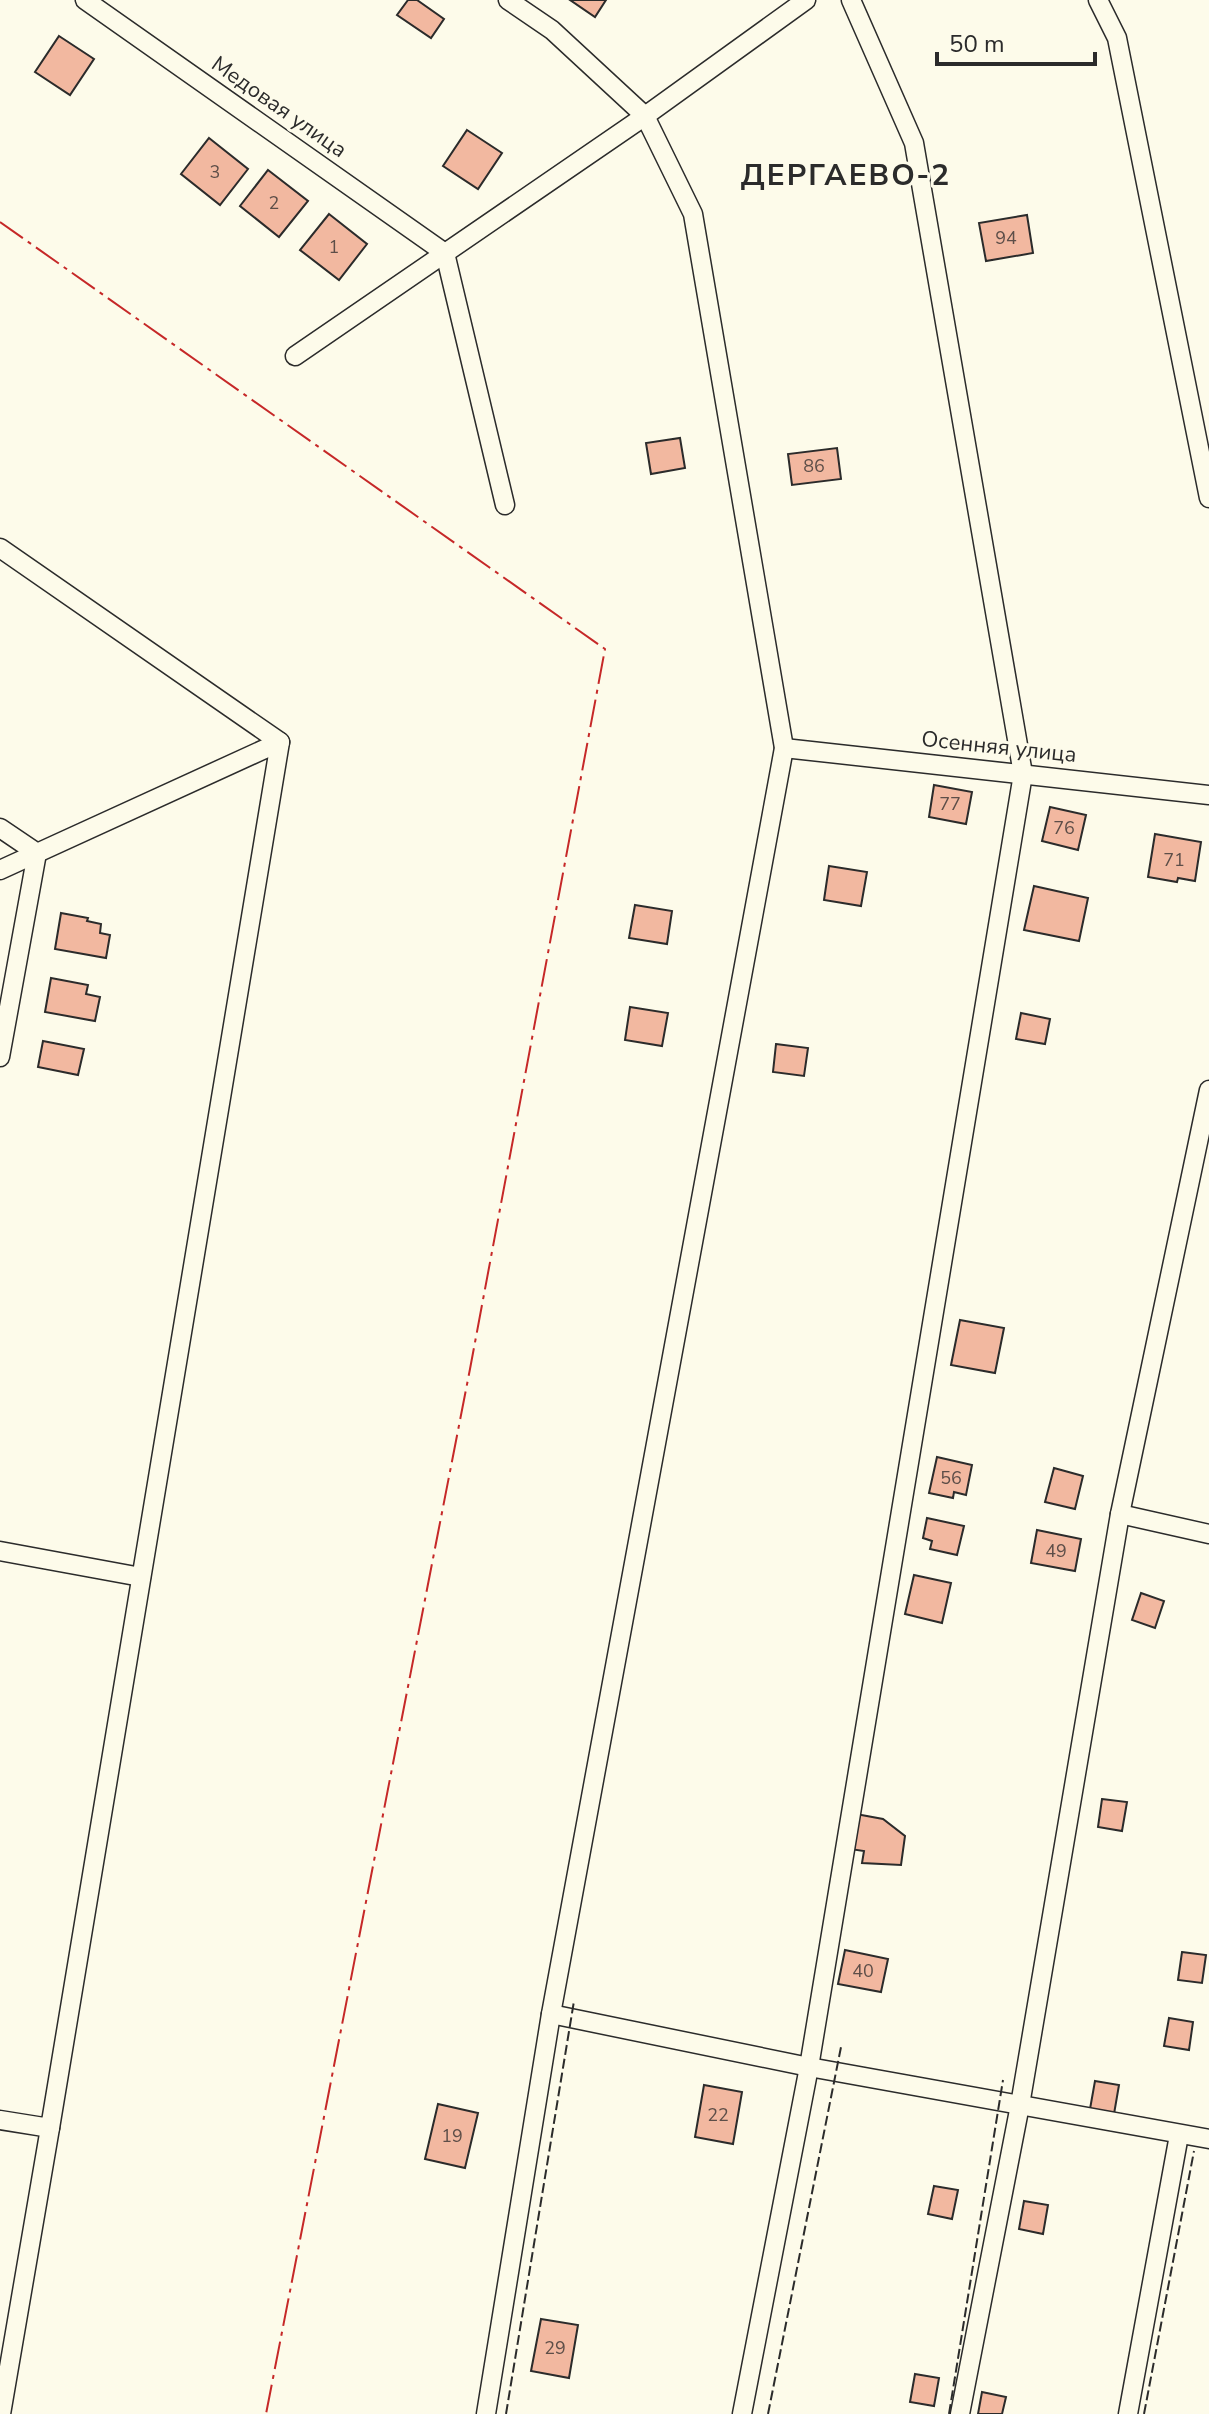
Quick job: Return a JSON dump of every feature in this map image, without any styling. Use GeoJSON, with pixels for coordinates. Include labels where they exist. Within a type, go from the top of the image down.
{"type":"FeatureCollection","features":[{"type":"Feature","properties":{"kind":"street","name":"Медовая улица"},"geometry":{"type":"LineString","coordinates":[[85,0],[445,253]]}},
{"type":"Feature","properties":{"kind":"street"},"geometry":{"type":"LineString","coordinates":[[486,2414],[551,2014],[784,748],[693,214],[645,116],[552,30],[508,0]]}},
{"type":"Feature","properties":{"kind":"street"},"geometry":{"type":"LineString","coordinates":[[295,356],[645,116],[806,0]]}},
{"type":"Feature","properties":{"kind":"street"},"geometry":{"type":"LineString","coordinates":[[742,2414],[809,2067],[1023,774],[914,143],[851,0]]}},
{"type":"Feature","properties":{"kind":"street"},"geometry":{"type":"LineString","coordinates":[[1098,0],[1117,38],[1209,498]]}},
{"type":"Feature","properties":{"kind":"street"},"geometry":{"type":"LineString","coordinates":[[445,253],[505,505]]}},
{"type":"Feature","properties":{"kind":"street"},"geometry":{"type":"LineString","coordinates":[[0,548],[280,742]]}},
{"type":"Feature","properties":{"kind":"street"},"geometry":{"type":"LineString","coordinates":[[0,870],[280,742]]}},
{"type":"Feature","properties":{"kind":"street"},"geometry":{"type":"LineString","coordinates":[[1,2414],[280,742]]}},
{"type":"Feature","properties":{"kind":"street","name":"Осенняя улица"},"geometry":{"type":"LineString","coordinates":[[784,748],[1209,795]]}},
{"type":"Feature","properties":{"kind":"street"},"geometry":{"type":"LineString","coordinates":[[0,828],[37,853]]}},
{"type":"Feature","properties":{"kind":"street"},"geometry":{"type":"LineString","coordinates":[[0,1057],[37,853]]}},
{"type":"Feature","properties":{"kind":"street"},"geometry":{"type":"LineString","coordinates":[[960,2414],[1020,2105],[1120,1514],[1209,1090]]}},
{"type":"Feature","properties":{"kind":"street"},"geometry":{"type":"LineString","coordinates":[[1120,1514],[1209,1534]]}},
{"type":"Feature","properties":{"kind":"street"},"geometry":{"type":"LineString","coordinates":[[0,1551],[141,1577]]}},
{"type":"Feature","properties":{"kind":"street"},"geometry":{"type":"LineString","coordinates":[[551,2014],[809,2067],[1209,2139]]}},
{"type":"Feature","properties":{"kind":"street"},"geometry":{"type":"LineString","coordinates":[[0,2120],[50,2128]]}},
{"type":"Feature","properties":{"kind":"street"},"geometry":{"type":"LineString","coordinates":[[1128,2414],[1179,2135]]}},
{"type":"Feature","properties":{"kind":"building"},"geometry":{"type":"Polygon","coordinates":[[[408,0],[417,0],[444,19],[431,38],[397,15],[408,0]]]}},
{"type":"Feature","properties":{"kind":"building"},"geometry":{"type":"Polygon","coordinates":[[[570,0],[606,0],[595,17],[570,0]]]}},
{"type":"Feature","properties":{"kind":"building"},"geometry":{"type":"Polygon","coordinates":[[[59,36],[94,59],[70,95],[35,72],[59,36]]]}},
{"type":"Feature","properties":{"kind":"building"},"geometry":{"type":"Polygon","coordinates":[[[467,130],[502,153],[478,189],[443,166],[467,130]]]}},
{"type":"Feature","properties":{"kind":"building"},"geometry":{"type":"Polygon","coordinates":[[[209,138],[248,169],[220,205],[181,174],[209,138]]]}},
{"type":"Feature","properties":{"kind":"building"},"geometry":{"type":"Polygon","coordinates":[[[268,170],[308,201],[279,237],[240,206],[268,170]]]}},
{"type":"Feature","properties":{"kind":"building"},"geometry":{"type":"Polygon","coordinates":[[[329,214],[367,244],[339,280],[300,250],[329,214]]]}},
{"type":"Feature","properties":{"kind":"building"},"geometry":{"type":"Polygon","coordinates":[[[1027,215],[1033,253],[986,261],[979,223],[1027,215]]]}},
{"type":"Feature","properties":{"kind":"building"},"geometry":{"type":"Polygon","coordinates":[[[680,438],[685,468],[651,474],[646,443],[680,438]]]}},
{"type":"Feature","properties":{"kind":"building"},"geometry":{"type":"Polygon","coordinates":[[[837,448],[841,479],[792,485],[788,454],[837,448]]]}},
{"type":"Feature","properties":{"kind":"building"},"geometry":{"type":"Polygon","coordinates":[[[934,785],[972,792],[966,824],[929,817],[934,785]]]}},
{"type":"Feature","properties":{"kind":"building"},"geometry":{"type":"Polygon","coordinates":[[[1050,807],[1086,815],[1078,850],[1042,841],[1050,807]]]}},
{"type":"Feature","properties":{"kind":"building"},"geometry":{"type":"Polygon","coordinates":[[[1155,834],[1201,842],[1195,881],[1178,878],[1177,882],[1148,877],[1155,834]]]}},
{"type":"Feature","properties":{"kind":"building"},"geometry":{"type":"Polygon","coordinates":[[[829,866],[867,872],[861,906],[824,900],[829,866]]]}},
{"type":"Feature","properties":{"kind":"building"},"geometry":{"type":"Polygon","coordinates":[[[1034,886],[1088,898],[1079,941],[1024,930],[1034,886]]]}},
{"type":"Feature","properties":{"kind":"building"},"geometry":{"type":"Polygon","coordinates":[[[635,905],[672,911],[667,944],[629,938],[635,905]]]}},
{"type":"Feature","properties":{"kind":"building"},"geometry":{"type":"Polygon","coordinates":[[[61,913],[101,924],[100,933],[110,935],[106,958],[55,949],[61,913]]]}},
{"type":"Feature","properties":{"kind":"building"},"geometry":{"type":"Polygon","coordinates":[[[51,978],[88,985],[86,994],[100,997],[95,1021],[45,1012],[51,978]]]}},
{"type":"Feature","properties":{"kind":"building"},"geometry":{"type":"Polygon","coordinates":[[[630,1007],[668,1013],[662,1046],[625,1040],[630,1007]]]}},
{"type":"Feature","properties":{"kind":"building"},"geometry":{"type":"Polygon","coordinates":[[[1021,1013],[1050,1019],[1045,1044],[1016,1039],[1021,1013]]]}},
{"type":"Feature","properties":{"kind":"building"},"geometry":{"type":"Polygon","coordinates":[[[43,1041],[84,1049],[78,1075],[38,1067],[43,1041]]]}},
{"type":"Feature","properties":{"kind":"building"},"geometry":{"type":"Polygon","coordinates":[[[776,1044],[808,1048],[804,1076],[773,1072],[776,1044]]]}},
{"type":"Feature","properties":{"kind":"building"},"geometry":{"type":"Polygon","coordinates":[[[960,1320],[1004,1328],[995,1373],[951,1365],[960,1320]]]}},
{"type":"Feature","properties":{"kind":"building"},"geometry":{"type":"Polygon","coordinates":[[[937,1457],[972,1465],[966,1495],[954,1492],[953,1498],[929,1493],[937,1457]]]}},
{"type":"Feature","properties":{"kind":"building"},"geometry":{"type":"Polygon","coordinates":[[[1054,1468],[1083,1476],[1075,1509],[1045,1502],[1054,1468]]]}},
{"type":"Feature","properties":{"kind":"building"},"geometry":{"type":"Polygon","coordinates":[[[927,1518],[964,1526],[957,1555],[930,1549],[932,1541],[923,1538],[927,1518]]]}},
{"type":"Feature","properties":{"kind":"building"},"geometry":{"type":"Polygon","coordinates":[[[1037,1530],[1081,1539],[1075,1571],[1031,1563],[1037,1530]]]}},
{"type":"Feature","properties":{"kind":"building"},"geometry":{"type":"Polygon","coordinates":[[[914,1575],[951,1583],[942,1623],[905,1614],[914,1575]]]}},
{"type":"Feature","properties":{"kind":"building"},"geometry":{"type":"Polygon","coordinates":[[[1141,1593],[1164,1601],[1155,1628],[1132,1620],[1141,1593]]]}},
{"type":"Feature","properties":{"kind":"building"},"geometry":{"type":"Polygon","coordinates":[[[1102,1799],[1127,1802],[1122,1831],[1098,1827],[1102,1799]]]}},
{"type":"Feature","properties":{"kind":"building"},"geometry":{"type":"Polygon","coordinates":[[[856,1814],[883,1819],[905,1836],[901,1865],[862,1863],[864,1851],[850,1849],[856,1814]]]}},
{"type":"Feature","properties":{"kind":"building"},"geometry":{"type":"Polygon","coordinates":[[[845,1950],[888,1959],[881,1992],[838,1984],[845,1950]]]}},
{"type":"Feature","properties":{"kind":"building"},"geometry":{"type":"Polygon","coordinates":[[[1182,1952],[1206,1955],[1202,1983],[1178,1980],[1182,1952]]]}},
{"type":"Feature","properties":{"kind":"building"},"geometry":{"type":"Polygon","coordinates":[[[1169,2018],[1193,2022],[1189,2050],[1164,2046],[1169,2018]]]}},
{"type":"Feature","properties":{"kind":"building"},"geometry":{"type":"Polygon","coordinates":[[[1095,2081],[1119,2085],[1114,2114],[1090,2109],[1095,2081]]]}},
{"type":"Feature","properties":{"kind":"building"},"geometry":{"type":"Polygon","coordinates":[[[704,2085],[742,2092],[733,2144],[695,2137],[704,2085]]]}},
{"type":"Feature","properties":{"kind":"building"},"geometry":{"type":"Polygon","coordinates":[[[438,2104],[478,2113],[465,2168],[425,2159],[438,2104]]]}},
{"type":"Feature","properties":{"kind":"building"},"geometry":{"type":"Polygon","coordinates":[[[934,2186],[958,2190],[952,2219],[928,2214],[934,2186]]]}},
{"type":"Feature","properties":{"kind":"building"},"geometry":{"type":"Polygon","coordinates":[[[1024,2201],[1048,2205],[1043,2234],[1019,2229],[1024,2201]]]}},
{"type":"Feature","properties":{"kind":"building"},"geometry":{"type":"Polygon","coordinates":[[[541,2319],[578,2325],[569,2378],[531,2371],[541,2319]]]}},
{"type":"Feature","properties":{"kind":"building"},"geometry":{"type":"Polygon","coordinates":[[[915,2374],[939,2378],[934,2406],[910,2402],[915,2374]]]}},
{"type":"Feature","properties":{"kind":"building"},"geometry":{"type":"Polygon","coordinates":[[[982,2392],[1006,2397],[1002,2414],[978,2414],[982,2392]]]}},
{"type":"Feature","properties":{"kind":"fence"},"geometry":{"type":"LineString","coordinates":[[506,2414],[574,2001]]}},
{"type":"Feature","properties":{"kind":"fence"},"geometry":{"type":"LineString","coordinates":[[768,2414],[841,2047]]}},
{"type":"Feature","properties":{"kind":"fence"},"geometry":{"type":"LineString","coordinates":[[949,2414],[1003,2080]]}},
{"type":"Feature","properties":{"kind":"fence"},"geometry":{"type":"LineString","coordinates":[[1144,2414],[1194,2151]]}},
{"type":"Feature","properties":{"kind":"power"},"geometry":{"type":"LineString","coordinates":[[0,222],[605,649],[470,1369],[266,2414]]}},
{"type":"Feature","properties":{"kind":"district","name":"ДЕРГАЕВО-2"},"geometry":{"type":"Point","coordinates":[846,175]}}]}
